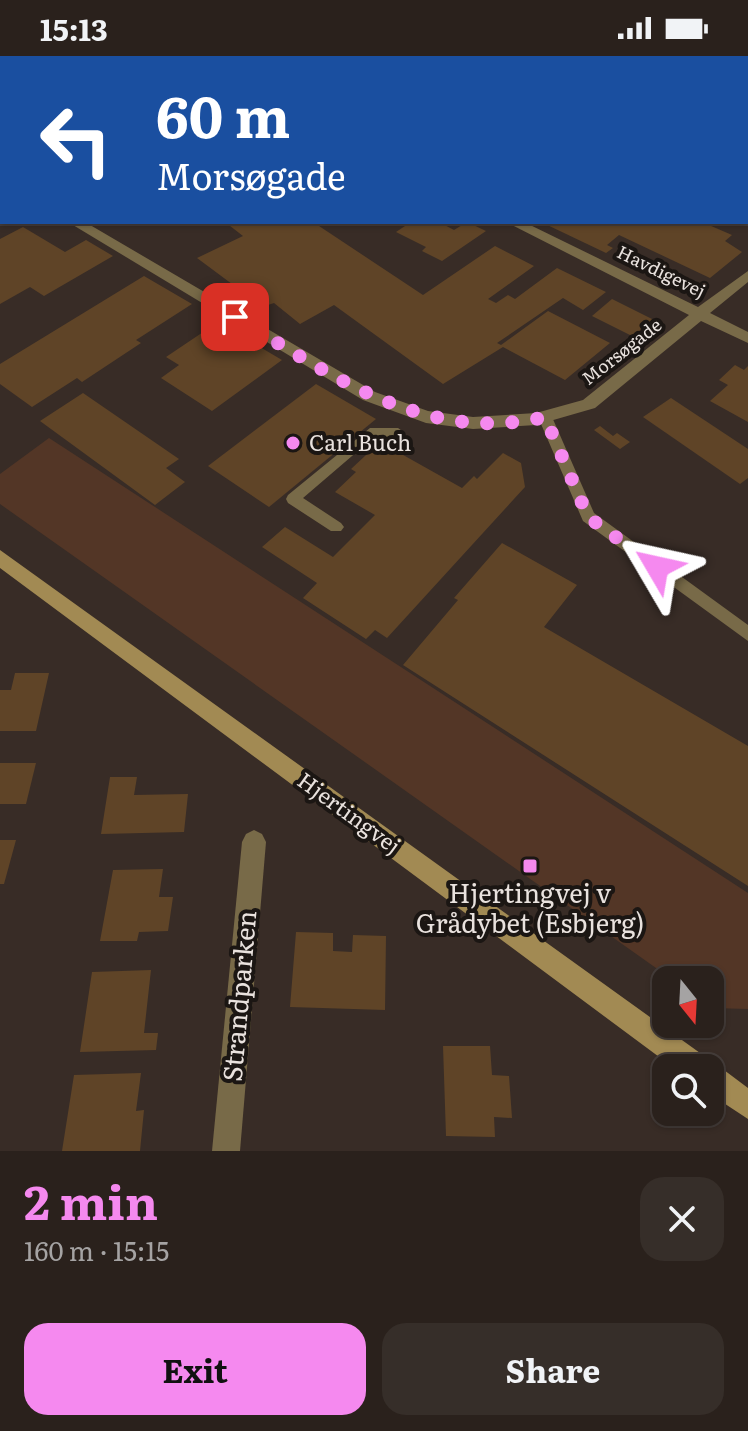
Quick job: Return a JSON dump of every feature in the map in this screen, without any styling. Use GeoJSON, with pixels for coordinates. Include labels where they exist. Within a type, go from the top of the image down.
{"type":"FeatureCollection","features":[{"type":"Feature","properties":{"kind":"main road","name":"Hjertingvej"},"geometry":{"type":"LineString","coordinates":[[0,558],[678,1054]]}},
{"type":"Feature","properties":{"kind":"main road"},"geometry":{"type":"LineString","coordinates":[[724,1087],[748,1105]]}},
{"type":"Feature","properties":{"kind":"street","name":"Morsøgade"},"geometry":{"type":"LineString","coordinates":[[78,224],[369,396],[426,417],[473,423],[545,417],[589,404],[748,275]]}},
{"type":"Feature","properties":{"kind":"street","name":"Havdigevej"},"geometry":{"type":"LineString","coordinates":[[517,224],[748,338]]}},
{"type":"Feature","properties":{"kind":"street","name":"Strandparken"},"geometry":{"type":"LineString","coordinates":[[226,1151],[254,842]]}},
{"type":"Feature","properties":{"kind":"lane"},"geometry":{"type":"LineString","coordinates":[[545,417],[588,517],[748,634]]}},
{"type":"Feature","properties":{"kind":"lane"},"geometry":{"type":"LineString","coordinates":[[336,527],[293,499],[370,433],[398,433]]}},
{"type":"Feature","properties":{"kind":"shaded area"},"geometry":{"type":"Polygon","coordinates":[[[49,438],[748,893],[748,1009],[724,1008],[724,966],[653,966],[0,504],[0,474],[49,438]]]}},
{"type":"Feature","properties":{"kind":"building"},"geometry":{"type":"Polygon","coordinates":[[[228,224],[316,224],[423,295],[495,246],[534,266],[488,299],[496,303],[508,295],[515,299],[557,268],[606,292],[583,310],[563,298],[497,343],[501,345],[548,311],[610,343],[565,380],[503,347],[443,384],[334,305],[300,324],[274,303],[268,305],[242,285],[236,287],[197,258],[243,236],[228,224]]]}},
{"type":"Feature","properties":{"kind":"building"},"geometry":{"type":"Polygon","coordinates":[[[408,224],[443,224],[454,230],[464,224],[471,224],[486,231],[442,261],[422,251],[426,247],[396,232],[408,224]]]}},
{"type":"Feature","properties":{"kind":"building"},"geometry":{"type":"Polygon","coordinates":[[[545,224],[707,224],[732,235],[725,241],[742,252],[710,278],[619,235],[607,245],[613,248],[606,253],[545,224]]]}},
{"type":"Feature","properties":{"kind":"building"},"geometry":{"type":"Polygon","coordinates":[[[23,227],[65,252],[86,240],[113,256],[44,296],[30,287],[0,304],[0,239],[23,227]]]}},
{"type":"Feature","properties":{"kind":"building"},"geometry":{"type":"Polygon","coordinates":[[[144,276],[192,304],[136,340],[141,343],[82,382],[77,378],[32,407],[0,384],[0,364],[144,276]]]}},
{"type":"Feature","properties":{"kind":"building"},"geometry":{"type":"Polygon","coordinates":[[[612,299],[656,321],[636,338],[592,316],[612,299]]]}},
{"type":"Feature","properties":{"kind":"building"},"geometry":{"type":"Polygon","coordinates":[[[218,322],[282,360],[212,411],[161,378],[179,365],[166,357],[218,322]]]}},
{"type":"Feature","properties":{"kind":"building"},"geometry":{"type":"Polygon","coordinates":[[[735,365],[744,370],[748,366],[748,422],[710,401],[728,385],[719,380],[735,365]]]}},
{"type":"Feature","properties":{"kind":"building","name":"Carl Buch"},"geometry":{"type":"Polygon","coordinates":[[[316,384],[376,419],[269,507],[208,466],[316,384]]]}},
{"type":"Feature","properties":{"kind":"building"},"geometry":{"type":"Polygon","coordinates":[[[83,393],[179,459],[166,468],[185,482],[155,505],[40,421],[83,393]]]}},
{"type":"Feature","properties":{"kind":"building"},"geometry":{"type":"Polygon","coordinates":[[[671,398],[748,449],[748,478],[740,484],[643,417],[671,398]]]}},
{"type":"Feature","properties":{"kind":"building"},"geometry":{"type":"Polygon","coordinates":[[[600,426],[613,436],[617,433],[630,442],[620,449],[594,430],[600,426]]]}},
{"type":"Feature","properties":{"kind":"building"},"geometry":{"type":"Polygon","coordinates":[[[380,442],[462,488],[474,476],[477,479],[503,453],[521,463],[525,487],[387,638],[375,630],[366,639],[303,598],[317,583],[262,547],[285,527],[333,557],[375,515],[335,492],[356,472],[351,469],[380,442]]]}},
{"type":"Feature","properties":{"kind":"building"},"geometry":{"type":"Polygon","coordinates":[[[502,543],[577,585],[544,627],[748,746],[748,886],[403,665],[458,600],[454,598],[502,543]]]}},
{"type":"Feature","properties":{"kind":"building"},"geometry":{"type":"Polygon","coordinates":[[[15,673],[49,673],[36,731],[0,731],[0,690],[11,690],[15,673]]]}},
{"type":"Feature","properties":{"kind":"building"},"geometry":{"type":"Polygon","coordinates":[[[0,763],[36,763],[26,804],[0,804],[0,763]]]}},
{"type":"Feature","properties":{"kind":"building"},"geometry":{"type":"Polygon","coordinates":[[[110,777],[137,777],[134,795],[188,794],[184,832],[101,834],[110,777]]]}},
{"type":"Feature","properties":{"kind":"building"},"geometry":{"type":"Polygon","coordinates":[[[0,840],[16,840],[4,884],[0,884],[0,840]]]}},
{"type":"Feature","properties":{"kind":"building"},"geometry":{"type":"Polygon","coordinates":[[[163,869],[159,897],[173,897],[168,931],[139,932],[137,941],[100,941],[113,870],[163,869]]]}},
{"type":"Feature","properties":{"kind":"building"},"geometry":{"type":"Polygon","coordinates":[[[296,932],[333,933],[333,951],[352,952],[353,935],[386,936],[385,1010],[290,1007],[296,932]]]}},
{"type":"Feature","properties":{"kind":"building"},"geometry":{"type":"Polygon","coordinates":[[[151,970],[144,1033],[158,1033],[156,1050],[80,1052],[92,972],[151,970]]]}},
{"type":"Feature","properties":{"kind":"building"},"geometry":{"type":"Polygon","coordinates":[[[443,1046],[490,1046],[492,1075],[509,1076],[512,1118],[494,1117],[495,1137],[446,1136],[443,1046]]]}},
{"type":"Feature","properties":{"kind":"building"},"geometry":{"type":"Polygon","coordinates":[[[141,1073],[136,1111],[144,1110],[140,1151],[62,1151],[74,1075],[141,1073]]]}},
{"type":"Feature","properties":{"kind":"place","name":"Carl Buch"},"geometry":{"type":"Point","coordinates":[293,443]}},
{"type":"Feature","properties":{"kind":"place","name":"Hjertingvej v Grådybet (Esbjerg)"},"geometry":{"type":"Point","coordinates":[530,866]}},
{"type":"Feature","properties":{"kind":"route"},"geometry":{"type":"LineString","coordinates":[[235,317],[369,396],[426,417],[473,423],[545,417],[588,517],[657,567]]}}]}
